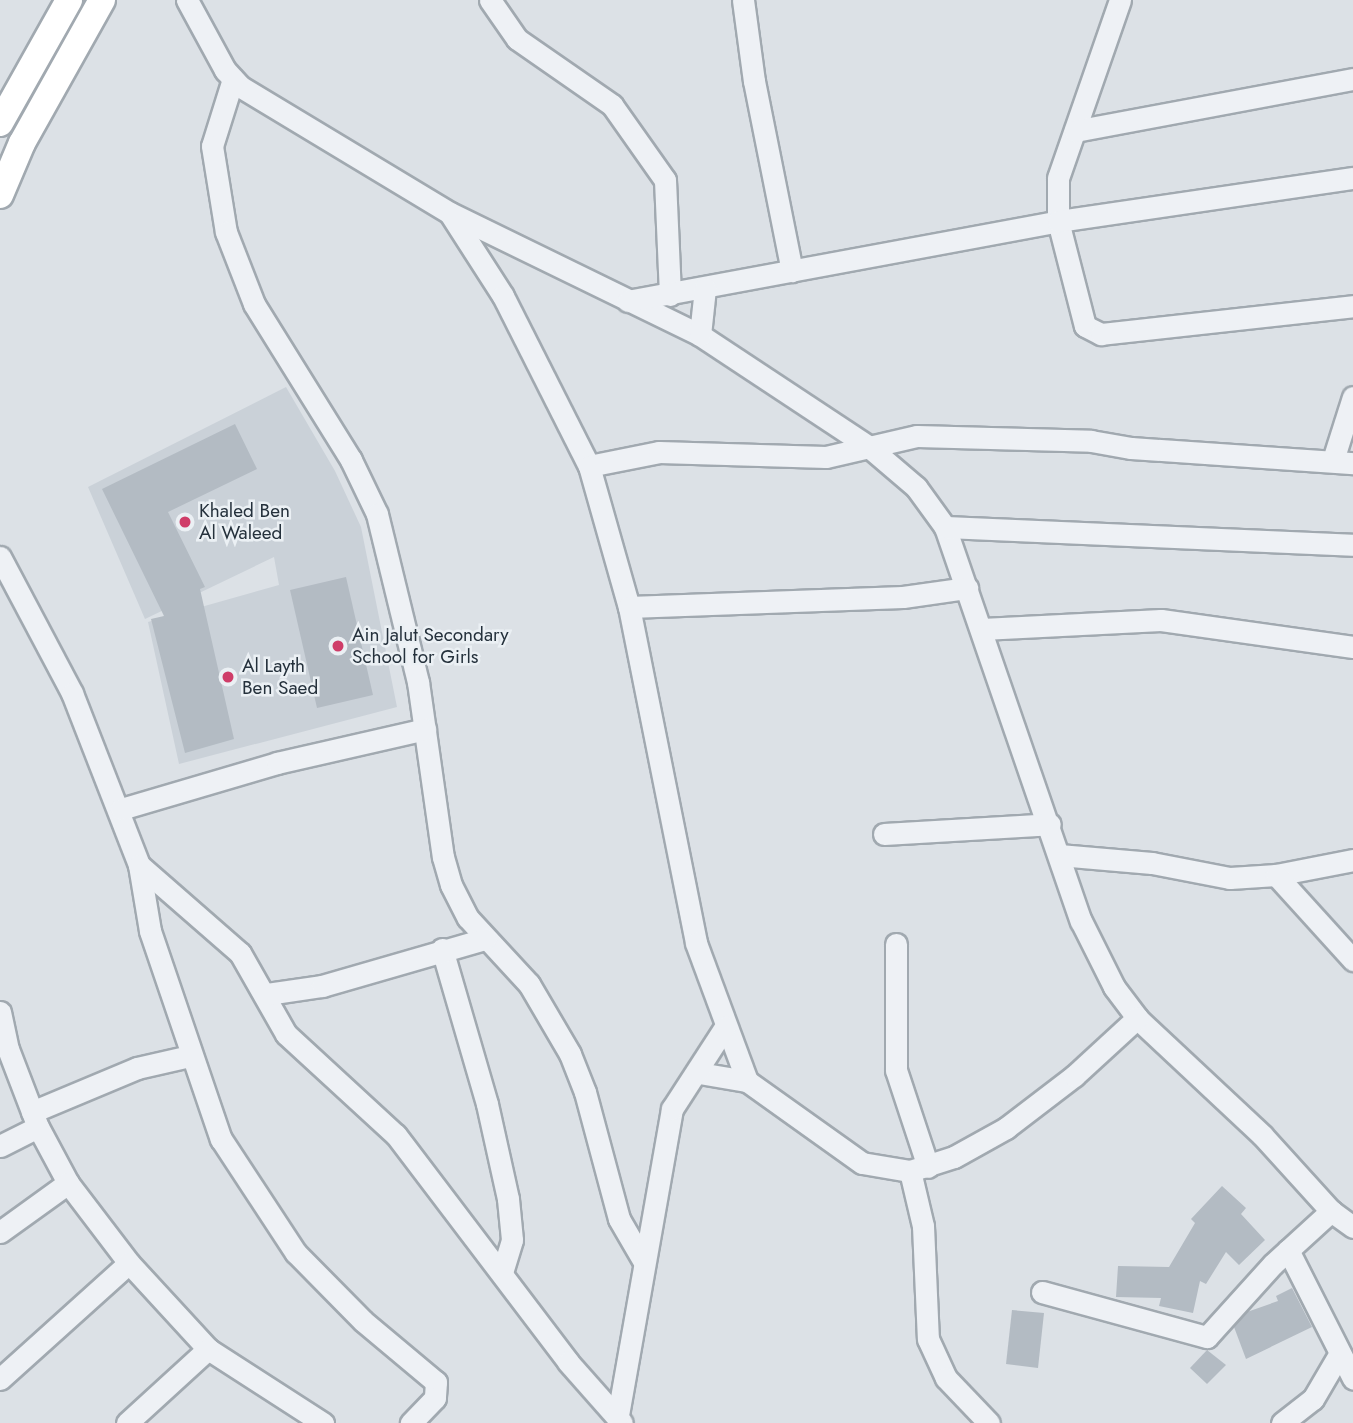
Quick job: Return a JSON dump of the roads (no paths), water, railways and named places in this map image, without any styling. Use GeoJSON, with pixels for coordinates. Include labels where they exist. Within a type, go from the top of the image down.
{"type":"FeatureCollection","features":[{"type":"Feature","properties":{"kind":"main road"},"geometry":{"type":"LineString","coordinates":[[0,124],[69,0]]}},
{"type":"Feature","properties":{"kind":"main road"},"geometry":{"type":"LineString","coordinates":[[0,195],[22,143],[103,2]]}},
{"type":"Feature","properties":{"kind":"street"},"geometry":{"type":"LineString","coordinates":[[187,0],[233,79],[450,213],[700,335],[869,447],[916,487],[945,527],[1059,856],[1097,954],[1137,1018],[1262,1135],[1331,1211],[1353,1227]]}},
{"type":"Feature","properties":{"kind":"street"},"geometry":{"type":"LineString","coordinates":[[490,0],[517,39],[612,105],[665,180],[670,295]]}},
{"type":"Feature","properties":{"kind":"street"},"geometry":{"type":"LineString","coordinates":[[743,0],[754,82],[792,271]]}},
{"type":"Feature","properties":{"kind":"street"},"geometry":{"type":"LineString","coordinates":[[1120,0],[1058,178],[1058,221],[1081,316],[1094,333],[1353,306]]}},
{"type":"Feature","properties":{"kind":"street"},"geometry":{"type":"LineString","coordinates":[[233,79],[212,146],[226,232],[254,304],[351,460],[377,514],[392,564],[425,729],[443,857],[457,899],[485,939],[529,984],[570,1054],[585,1092],[619,1219],[645,1262]]}},
{"type":"Feature","properties":{"kind":"street"},"geometry":{"type":"LineString","coordinates":[[1075,131],[1353,79]]}},
{"type":"Feature","properties":{"kind":"street"},"geometry":{"type":"LineString","coordinates":[[628,301],[1058,221],[1353,178]]}},
{"type":"Feature","properties":{"kind":"street"},"geometry":{"type":"LineString","coordinates":[[450,213],[503,296],[589,466],[629,607],[696,943],[747,1081]]}},
{"type":"Feature","properties":{"kind":"street"},"geometry":{"type":"LineString","coordinates":[[700,335],[705,288]]}},
{"type":"Feature","properties":{"kind":"street"},"geometry":{"type":"LineString","coordinates":[[589,466],[659,452],[826,457],[917,436],[1036,437],[1343,462],[1353,397]]}},
{"type":"Feature","properties":{"kind":"street"},"geometry":{"type":"LineString","coordinates":[[945,527],[1353,545]]}},
{"type":"Feature","properties":{"kind":"street"},"geometry":{"type":"LineString","coordinates":[[0,557],[44,633],[121,809],[139,865],[150,931],[190,1056],[221,1139],[296,1253],[353,1312],[436,1382],[435,1398],[411,1423]]}},
{"type":"Feature","properties":{"kind":"street"},"geometry":{"type":"LineString","coordinates":[[629,607],[903,597],[967,588]]}},
{"type":"Feature","properties":{"kind":"street"},"geometry":{"type":"LineString","coordinates":[[982,629],[1161,620],[1353,647]]}},
{"type":"Feature","properties":{"kind":"street"},"geometry":{"type":"LineString","coordinates":[[121,809],[277,763],[425,729]]}},
{"type":"Feature","properties":{"kind":"street"},"geometry":{"type":"LineString","coordinates":[[884,834],[1050,824]]}},
{"type":"Feature","properties":{"kind":"street"},"geometry":{"type":"LineString","coordinates":[[1059,856],[1152,863],[1230,878],[1276,875],[1353,860]]}},
{"type":"Feature","properties":{"kind":"street"},"geometry":{"type":"LineString","coordinates":[[139,865],[223,935],[254,970],[286,1034],[396,1135],[568,1362],[620,1419]]}},
{"type":"Feature","properties":{"kind":"street"},"geometry":{"type":"LineString","coordinates":[[1276,875],[1353,960]]}},
{"type":"Feature","properties":{"kind":"street"},"geometry":{"type":"LineString","coordinates":[[267,994],[322,986],[442,949],[485,939]]}},
{"type":"Feature","properties":{"kind":"street"},"geometry":{"type":"LineString","coordinates":[[897,944],[896,1070],[919,1169],[928,1339],[946,1378],[989,1423]]}},
{"type":"Feature","properties":{"kind":"street"},"geometry":{"type":"LineString","coordinates":[[442,949],[487,1104],[509,1199],[512,1240],[502,1273]]}},
{"type":"Feature","properties":{"kind":"street"},"geometry":{"type":"LineString","coordinates":[[0,1012],[4,1051],[35,1119],[68,1183],[129,1263],[208,1349],[323,1423]]}},
{"type":"Feature","properties":{"kind":"street"},"geometry":{"type":"LineString","coordinates":[[699,1073],[747,1081],[862,1163],[919,1169],[1006,1128],[1074,1076],[1137,1018]]}},
{"type":"Feature","properties":{"kind":"street"},"geometry":{"type":"LineString","coordinates":[[620,1419],[672,1109],[699,1073],[725,1027]]}},
{"type":"Feature","properties":{"kind":"street"},"geometry":{"type":"LineString","coordinates":[[0,1146],[35,1119],[137,1068],[190,1056]]}},
{"type":"Feature","properties":{"kind":"street"},"geometry":{"type":"LineString","coordinates":[[0,1232],[68,1183]]}},
{"type":"Feature","properties":{"kind":"street"},"geometry":{"type":"LineString","coordinates":[[1042,1292],[1200,1338],[1214,1333],[1288,1250],[1331,1211]]}},
{"type":"Feature","properties":{"kind":"street"},"geometry":{"type":"LineString","coordinates":[[1288,1250],[1353,1378]]}},
{"type":"Feature","properties":{"kind":"street"},"geometry":{"type":"LineString","coordinates":[[0,1379],[129,1263]]}},
{"type":"Feature","properties":{"kind":"street"},"geometry":{"type":"LineString","coordinates":[[127,1423],[208,1349]]}},
{"type":"Feature","properties":{"kind":"street"},"geometry":{"type":"LineString","coordinates":[[1282,1423],[1313,1399],[1340,1353]]}},
{"type":"Feature","properties":{"kind":"place","name":"Khaled Ben Al Waleed"},"geometry":{"type":"Point","coordinates":[185,522]}},
{"type":"Feature","properties":{"kind":"place","name":"Ain Jalut Secondary School for Girls"},"geometry":{"type":"Point","coordinates":[338,646]}},
{"type":"Feature","properties":{"kind":"place","name":"Al Layth Ben Saed"},"geometry":{"type":"Point","coordinates":[228,677]}}]}
